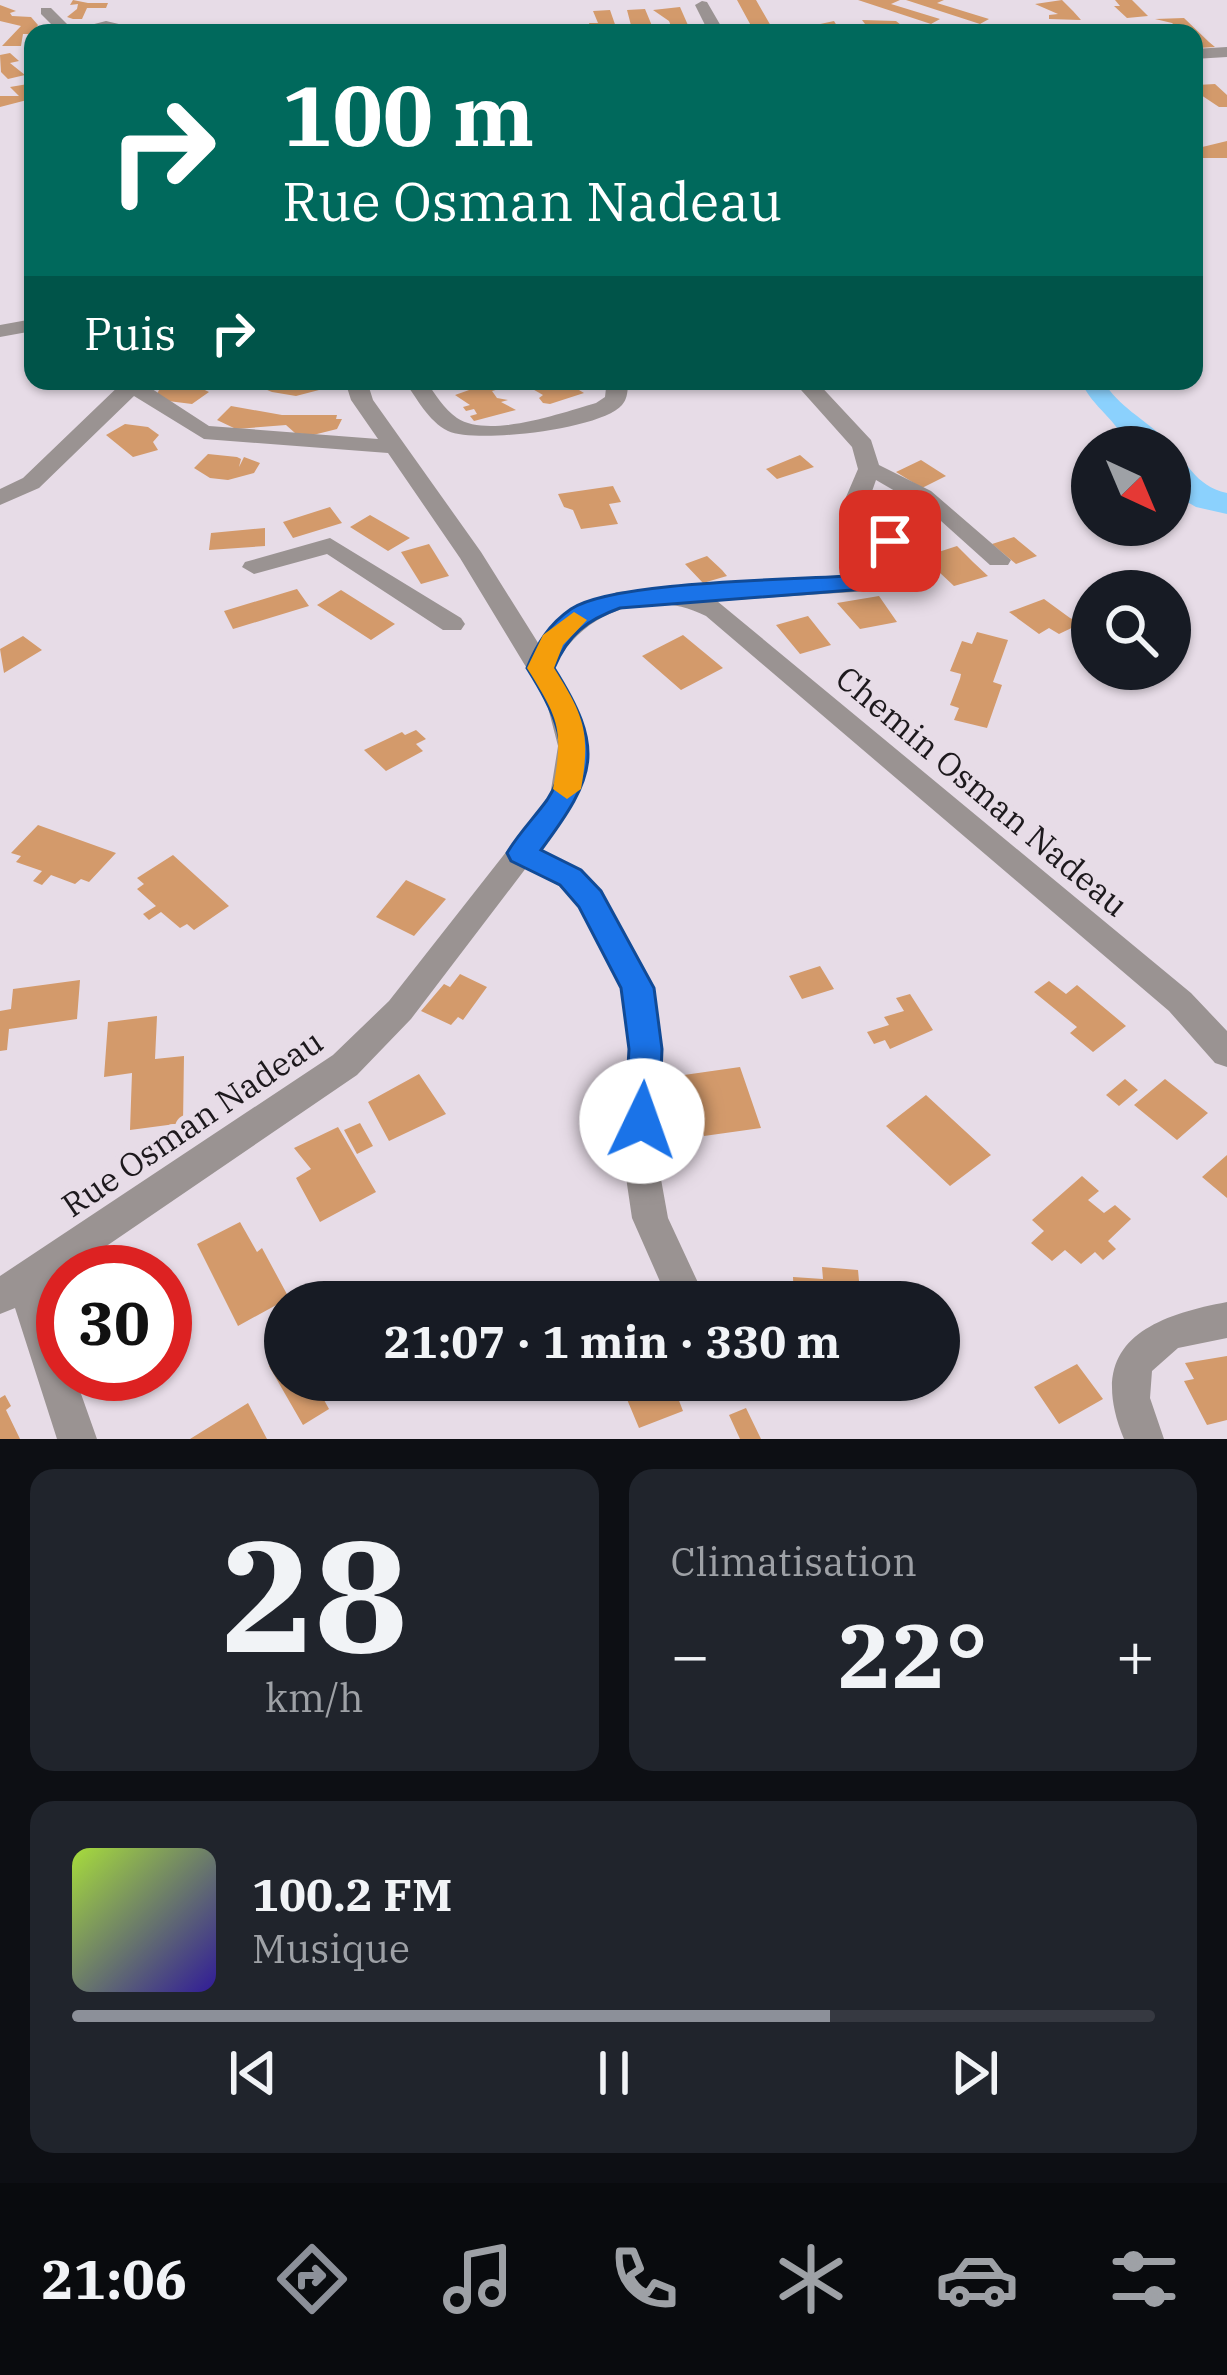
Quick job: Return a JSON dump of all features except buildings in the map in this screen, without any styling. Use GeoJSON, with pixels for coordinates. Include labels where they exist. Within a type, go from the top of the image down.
{"type":"FeatureCollection","features":[{"type":"Feature","properties":{"kind":"street"},"geometry":{"type":"LineString","coordinates":[[701,5],[711,24]]}},
{"type":"Feature","properties":{"kind":"street"},"geometry":{"type":"LineString","coordinates":[[46,11],[60,24]]}},
{"type":"Feature","properties":{"kind":"street"},"geometry":{"type":"LineString","coordinates":[[0,498],[31,484],[128,390]]}},
{"type":"Feature","properties":{"kind":"street"},"geometry":{"type":"LineString","coordinates":[[145,390],[204,432],[395,447]]}},
{"type":"Feature","properties":{"kind":"street","name":"Rue Osman Nadeau"},"geometry":{"type":"LineString","coordinates":[[12,1289],[345,1065],[400,1010],[563,799],[573,772],[575,742],[566,709],[359,390]]}},
{"type":"Feature","properties":{"kind":"street"},"geometry":{"type":"LineString","coordinates":[[423,390],[454,426],[477,431],[519,429],[604,408],[616,400],[617,390]]}},
{"type":"Feature","properties":{"kind":"street"},"geometry":{"type":"LineString","coordinates":[[541,668],[552,641],[581,614],[617,600],[869,583],[896,570],[900,556],[865,516],[858,497],[869,469],[863,445],[812,390]]}},
{"type":"Feature","properties":{"kind":"street"},"geometry":{"type":"LineString","coordinates":[[869,469],[897,478],[928,497],[999,560]]}},
{"type":"Feature","properties":{"kind":"street"},"geometry":{"type":"LineString","coordinates":[[254,568],[330,545],[452,624]]}},
{"type":"Feature","properties":{"kind":"street","name":"Chemin Osman Nadeau"},"geometry":{"type":"LineString","coordinates":[[682,593],[715,610],[1180,1001],[1227,1053]]}},
{"type":"Feature","properties":{"kind":"street"},"geometry":{"type":"LineString","coordinates":[[522,853],[570,878],[591,899],[638,988],[646,1049],[640,1157],[650,1218],[678,1281]]}},
{"type":"Feature","properties":{"kind":"street"},"geometry":{"type":"LineString","coordinates":[[12,1289],[77,1439]]}},
{"type":"Feature","properties":{"kind":"street"},"geometry":{"type":"LineString","coordinates":[[1144,1439],[1128,1410],[1132,1368],[1159,1337],[1227,1320]]}},
{"type":"Feature","properties":{"kind":"water"},"geometry":{"type":"Polygon","coordinates":[[[1086,390],[1109,390],[1149,426],[1115,426],[1086,390]]]}},
{"type":"Feature","properties":{"kind":"water"},"geometry":{"type":"Polygon","coordinates":[[[1191,469],[1206,485],[1227,493],[1227,514],[1191,504],[1191,469]]]}},
{"type":"Feature","properties":{"kind":"slow traffic"},"geometry":{"type":"LineString","coordinates":[[567,789],[575,742],[566,709],[541,668],[552,641],[574,620]]}},
{"type":"Feature","properties":{"kind":"route"},"geometry":{"type":"LineString","coordinates":[[642,1121],[646,1049],[638,988],[591,899],[570,878],[522,853],[563,799],[573,772],[575,742],[566,709],[541,668],[552,641],[581,614],[617,600],[869,583],[896,570],[900,556],[890,541]]}}]}
